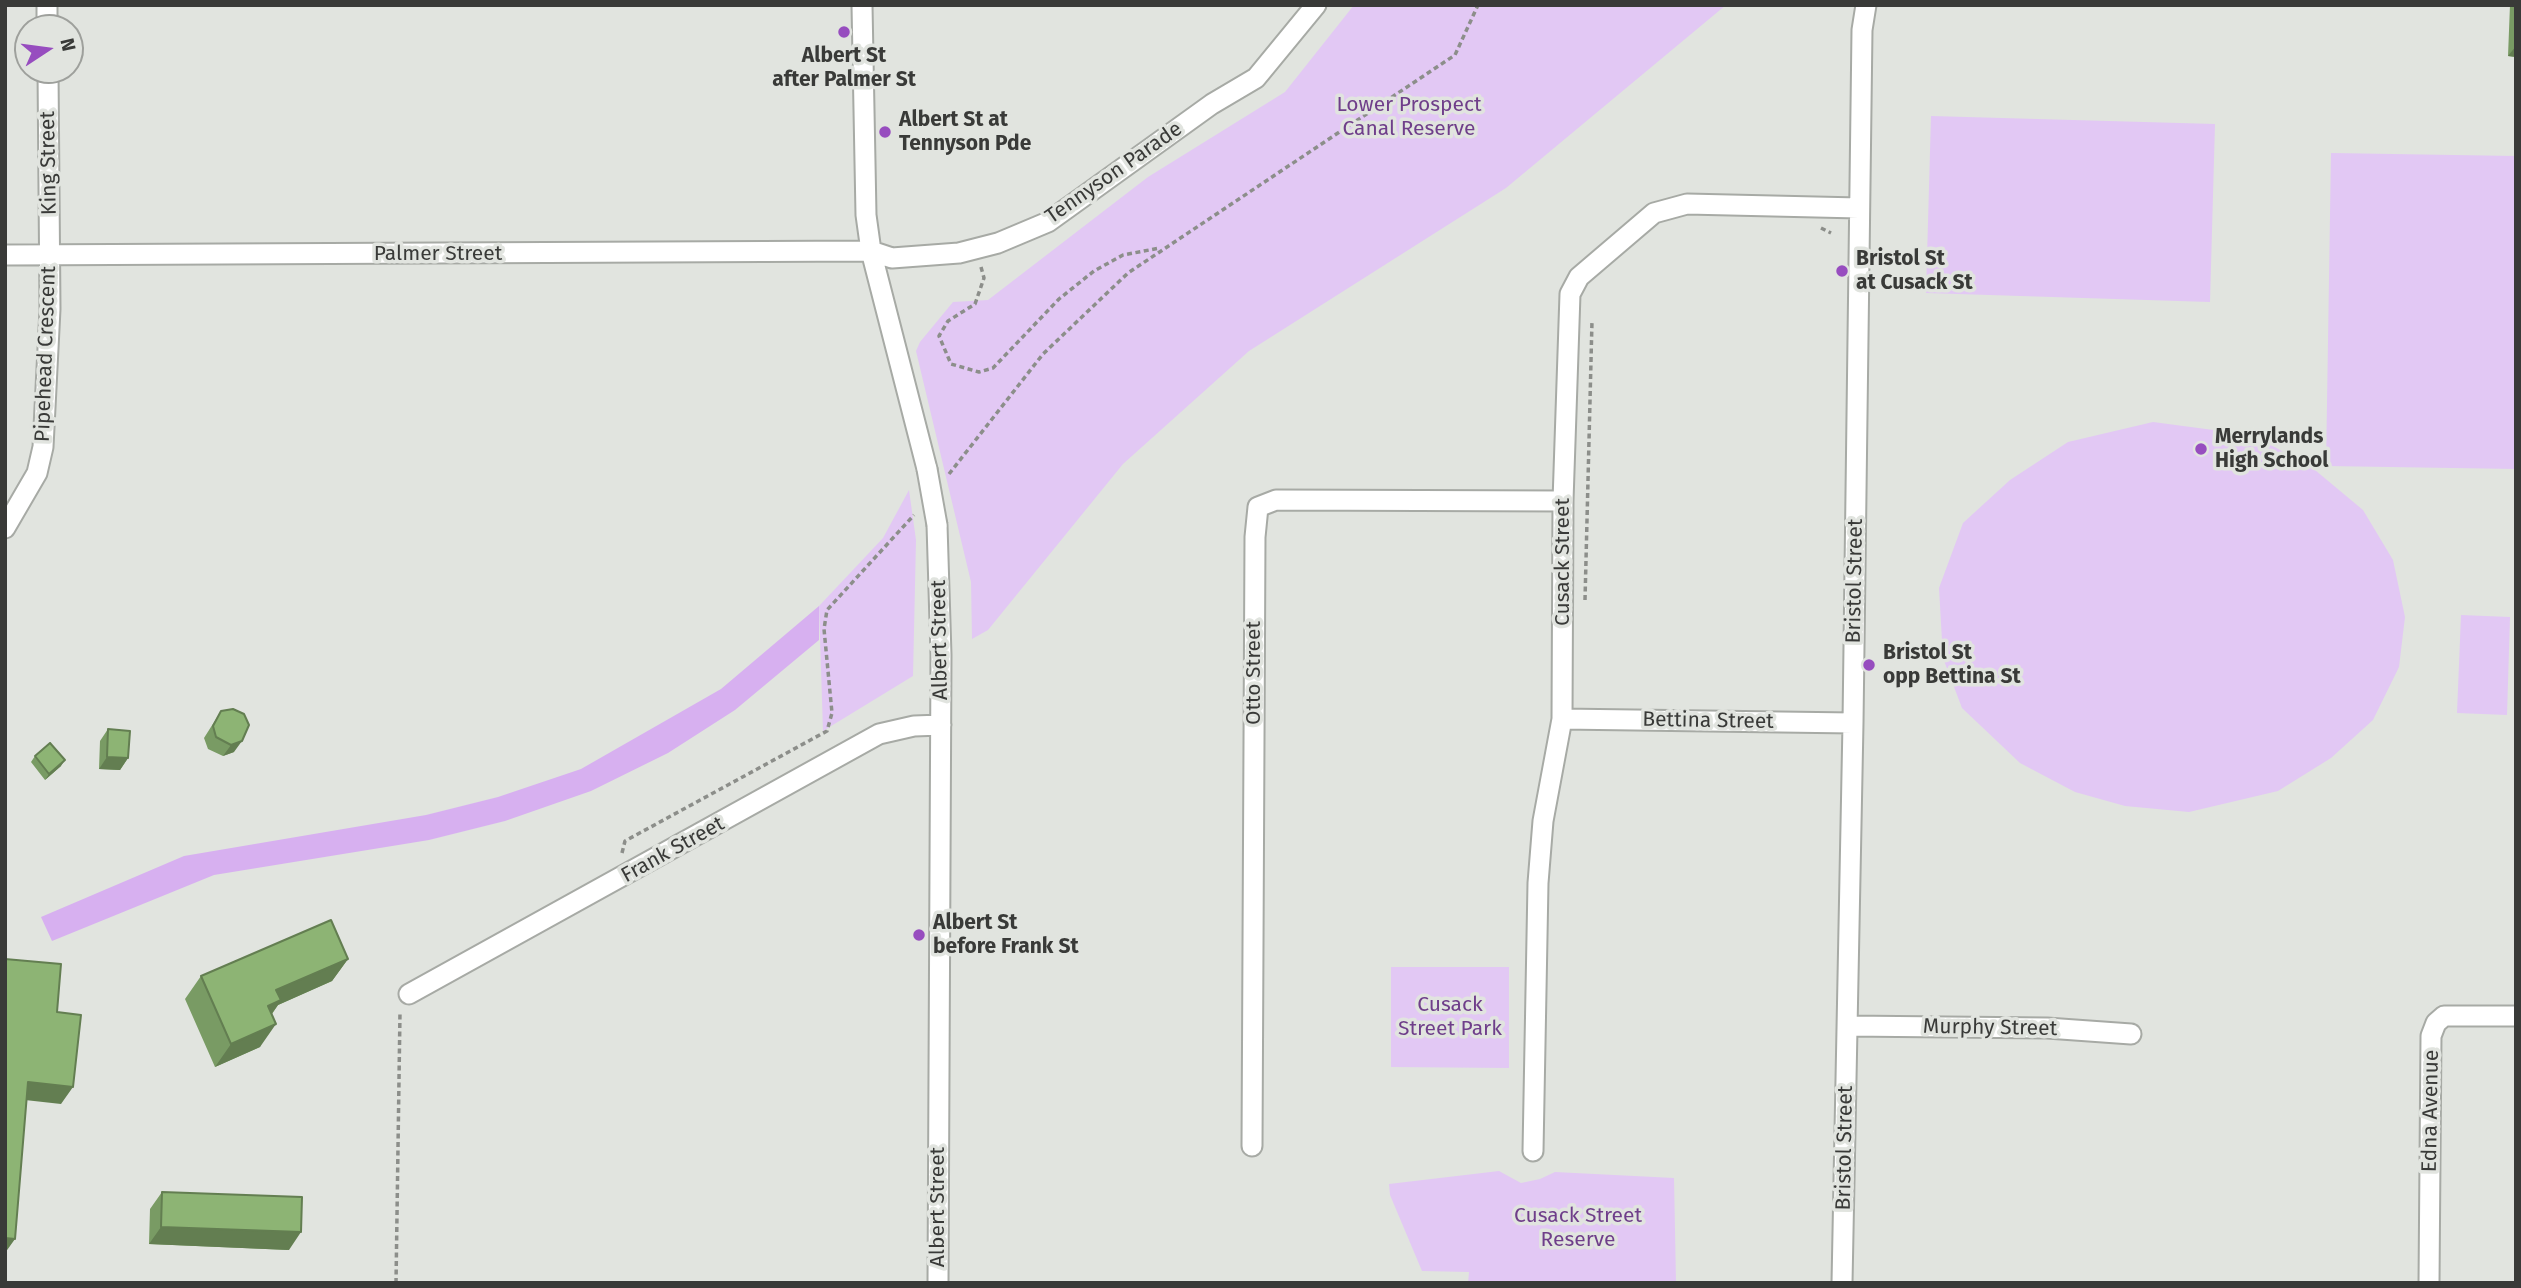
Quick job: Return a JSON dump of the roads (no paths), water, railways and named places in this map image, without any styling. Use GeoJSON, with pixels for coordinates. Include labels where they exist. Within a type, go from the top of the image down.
{"type":"FeatureCollection","features":[{"type":"Feature","properties":{"kind":"street","name":"Albert Street"},"geometry":{"type":"LineString","coordinates":[[862,5],[864,198],[872,251],[927,469],[937,524],[941,725],[938,1283]]}},
{"type":"Feature","properties":{"kind":"street","name":"Tennyson Parade"},"geometry":{"type":"LineString","coordinates":[[872,251],[892,258],[976,249],[1048,222],[1212,104],[1256,78],[1316,5]]}},
{"type":"Feature","properties":{"kind":"street","name":"Bristol Street"},"geometry":{"type":"LineString","coordinates":[[1842,1283],[1862,30],[1866,5]]}},
{"type":"Feature","properties":{"kind":"street","name":"King Street"},"geometry":{"type":"LineString","coordinates":[[48,84],[50,255]]}},
{"type":"Feature","properties":{"kind":"street","name":"Cusack Street"},"geometry":{"type":"LineString","coordinates":[[1533,1151],[1538,883],[1543,821],[1562,719],[1563,501],[1570,294],[1579,277],[1654,213],[1687,204],[1859,208]]}},
{"type":"Feature","properties":{"kind":"street","name":"Palmer Street"},"geometry":{"type":"LineString","coordinates":[[5,255],[872,251]]}},
{"type":"Feature","properties":{"kind":"street","name":"Pipehead Crescent"},"geometry":{"type":"LineString","coordinates":[[5,528],[37,473],[43,447],[50,255]]}},
{"type":"Feature","properties":{"kind":"street","name":"Otto Street"},"geometry":{"type":"LineString","coordinates":[[1252,1146],[1254,550],[1258,508],[1276,499],[1563,501]]}},
{"type":"Feature","properties":{"kind":"street","name":"Bettina Street"},"geometry":{"type":"LineString","coordinates":[[1562,719],[1853,723]]}},
{"type":"Feature","properties":{"kind":"street","name":"Frank Street"},"geometry":{"type":"LineString","coordinates":[[409,994],[614,883],[879,734],[914,726],[941,725]]}},
{"type":"Feature","properties":{"kind":"street","name":"Edna Avenue"},"geometry":{"type":"LineString","coordinates":[[2429,1283],[2431,1035],[2436,1023],[2445,1016],[2516,1016]]}},
{"type":"Feature","properties":{"kind":"street","name":"Murphy Street"},"geometry":{"type":"LineString","coordinates":[[1848,1026],[2047,1028],[2132,1034]]}},
{"type":"Feature","properties":{"kind":"place","name":"Albert St after Palmer St"},"geometry":{"type":"Point","coordinates":[844,32]}},
{"type":"Feature","properties":{"kind":"place","name":"Albert St at Tennyson Pde"},"geometry":{"type":"Point","coordinates":[885,132]}},
{"type":"Feature","properties":{"kind":"place","name":"Bristol St at Cusack St"},"geometry":{"type":"Point","coordinates":[1842,271]}},
{"type":"Feature","properties":{"kind":"place","name":"Merrylands High School"},"geometry":{"type":"Point","coordinates":[2201,449]}},
{"type":"Feature","properties":{"kind":"place","name":"Bristol St opp Bettina St"},"geometry":{"type":"Point","coordinates":[1869,665]}},
{"type":"Feature","properties":{"kind":"place","name":"Albert St before Frank St"},"geometry":{"type":"Point","coordinates":[919,935]}},
{"type":"Feature","properties":{"kind":"park label","name":"Lower Prospect Canal Reserve"},"geometry":{"type":"Point","coordinates":[1409,117]}},
{"type":"Feature","properties":{"kind":"park label","name":"Cusack Street Park"},"geometry":{"type":"Point","coordinates":[1450,1017]}},
{"type":"Feature","properties":{"kind":"park label","name":"Cusack Street Reserve"},"geometry":{"type":"Point","coordinates":[1578,1228]}}]}
